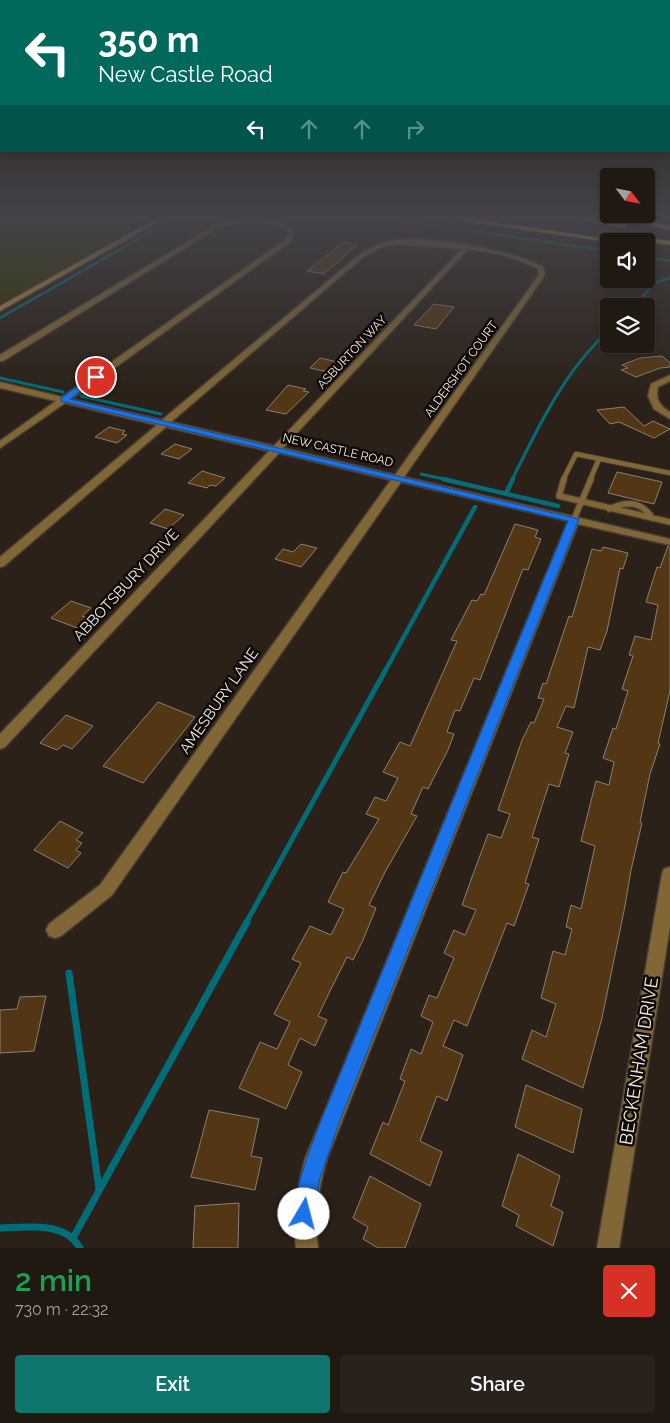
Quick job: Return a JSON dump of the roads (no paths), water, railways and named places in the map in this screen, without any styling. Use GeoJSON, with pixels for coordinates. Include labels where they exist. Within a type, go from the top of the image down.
{"type":"FeatureCollection","features":[{"type":"Feature","properties":{"kind":"main road"},"geometry":{"type":"LineString","coordinates":[[0,309],[58,276]]}},
{"type":"Feature","properties":{"kind":"street"},"geometry":{"type":"LineString","coordinates":[[0,359],[135,276]]}},
{"type":"Feature","properties":{"kind":"street"},"geometry":{"type":"LineString","coordinates":[[0,445],[238,276]]}},
{"type":"Feature","properties":{"kind":"street","name":"ALDERSHOT COURT"},"geometry":{"type":"LineString","coordinates":[[165,423],[337,276]]}},
{"type":"Feature","properties":{"kind":"street","name":"ASBURTON WAY"},"geometry":{"type":"LineString","coordinates":[[276,450],[439,276]]}},
{"type":"Feature","properties":{"kind":"street","name":"ALDERSHOT COURT"},"geometry":{"type":"LineString","coordinates":[[397,478],[541,276]]}},
{"type":"Feature","properties":{"kind":"street"},"geometry":{"type":"LineString","coordinates":[[670,378],[654,386],[651,393],[653,402],[670,416]]}},
{"type":"Feature","properties":{"kind":"street","name":"NEW CASTLE ROAD"},"geometry":{"type":"LineString","coordinates":[[0,385],[670,542]]}},
{"type":"Feature","properties":{"kind":"street"},"geometry":{"type":"LineString","coordinates":[[0,563],[165,423]]}},
{"type":"Feature","properties":{"kind":"street","name":"ABBOTSBURY DRIVE"},"geometry":{"type":"LineString","coordinates":[[0,743],[276,450]]}},
{"type":"Feature","properties":{"kind":"street","name":"AMESBURY LANE"},"geometry":{"type":"LineString","coordinates":[[55,930],[106,890],[397,478]]}},
{"type":"Feature","properties":{"kind":"street"},"geometry":{"type":"LineString","coordinates":[[307,1248],[304,1214],[306,1197],[316,1159],[574,519]]}},
{"type":"Feature","properties":{"kind":"street","name":"BECKENHAM DRIVE"},"geometry":{"type":"LineString","coordinates":[[608,1248],[670,874]]}},
{"type":"Feature","properties":{"kind":"lane"},"geometry":{"type":"LineString","coordinates":[[670,473],[576,454],[562,483],[559,496],[670,522]]}},
{"type":"Feature","properties":{"kind":"lane"},"geometry":{"type":"LineString","coordinates":[[574,519],[599,459]]}},
{"type":"Feature","properties":{"kind":"lane"},"geometry":{"type":"LineString","coordinates":[[609,509],[618,504],[629,503],[642,506],[649,512],[652,518]]}},
{"type":"Feature","properties":{"kind":"waterway"},"geometry":{"type":"LineString","coordinates":[[0,318],[73,276]]}},
{"type":"Feature","properties":{"kind":"waterway"},"geometry":{"type":"LineString","coordinates":[[642,298],[654,283],[670,278]]}},
{"type":"Feature","properties":{"kind":"waterway"},"geometry":{"type":"LineString","coordinates":[[512,480],[553,401],[578,364],[600,339]]}},
{"type":"Feature","properties":{"kind":"waterway"},"geometry":{"type":"LineString","coordinates":[[0,378],[63,392]]}},
{"type":"Feature","properties":{"kind":"waterway"},"geometry":{"type":"LineString","coordinates":[[81,396],[161,414]]}},
{"type":"Feature","properties":{"kind":"waterway"},"geometry":{"type":"LineString","coordinates":[[421,474],[448,480]]}},
{"type":"Feature","properties":{"kind":"waterway"},"geometry":{"type":"LineString","coordinates":[[443,479],[558,506]]}},
{"type":"Feature","properties":{"kind":"waterway"},"geometry":{"type":"LineString","coordinates":[[506,493],[513,479]]}},
{"type":"Feature","properties":{"kind":"waterway"},"geometry":{"type":"LineString","coordinates":[[384,673],[475,507]]}},
{"type":"Feature","properties":{"kind":"waterway"},"geometry":{"type":"LineString","coordinates":[[246,923],[385,671]]}},
{"type":"Feature","properties":{"kind":"waterway"},"geometry":{"type":"LineString","coordinates":[[73,1238],[247,922]]}},
{"type":"Feature","properties":{"kind":"waterway"},"geometry":{"type":"LineString","coordinates":[[69,973],[99,1189]]}},
{"type":"Feature","properties":{"kind":"waterway"},"geometry":{"type":"LineString","coordinates":[[0,1228],[33,1227],[55,1230],[65,1233],[80,1248]]}}]}
